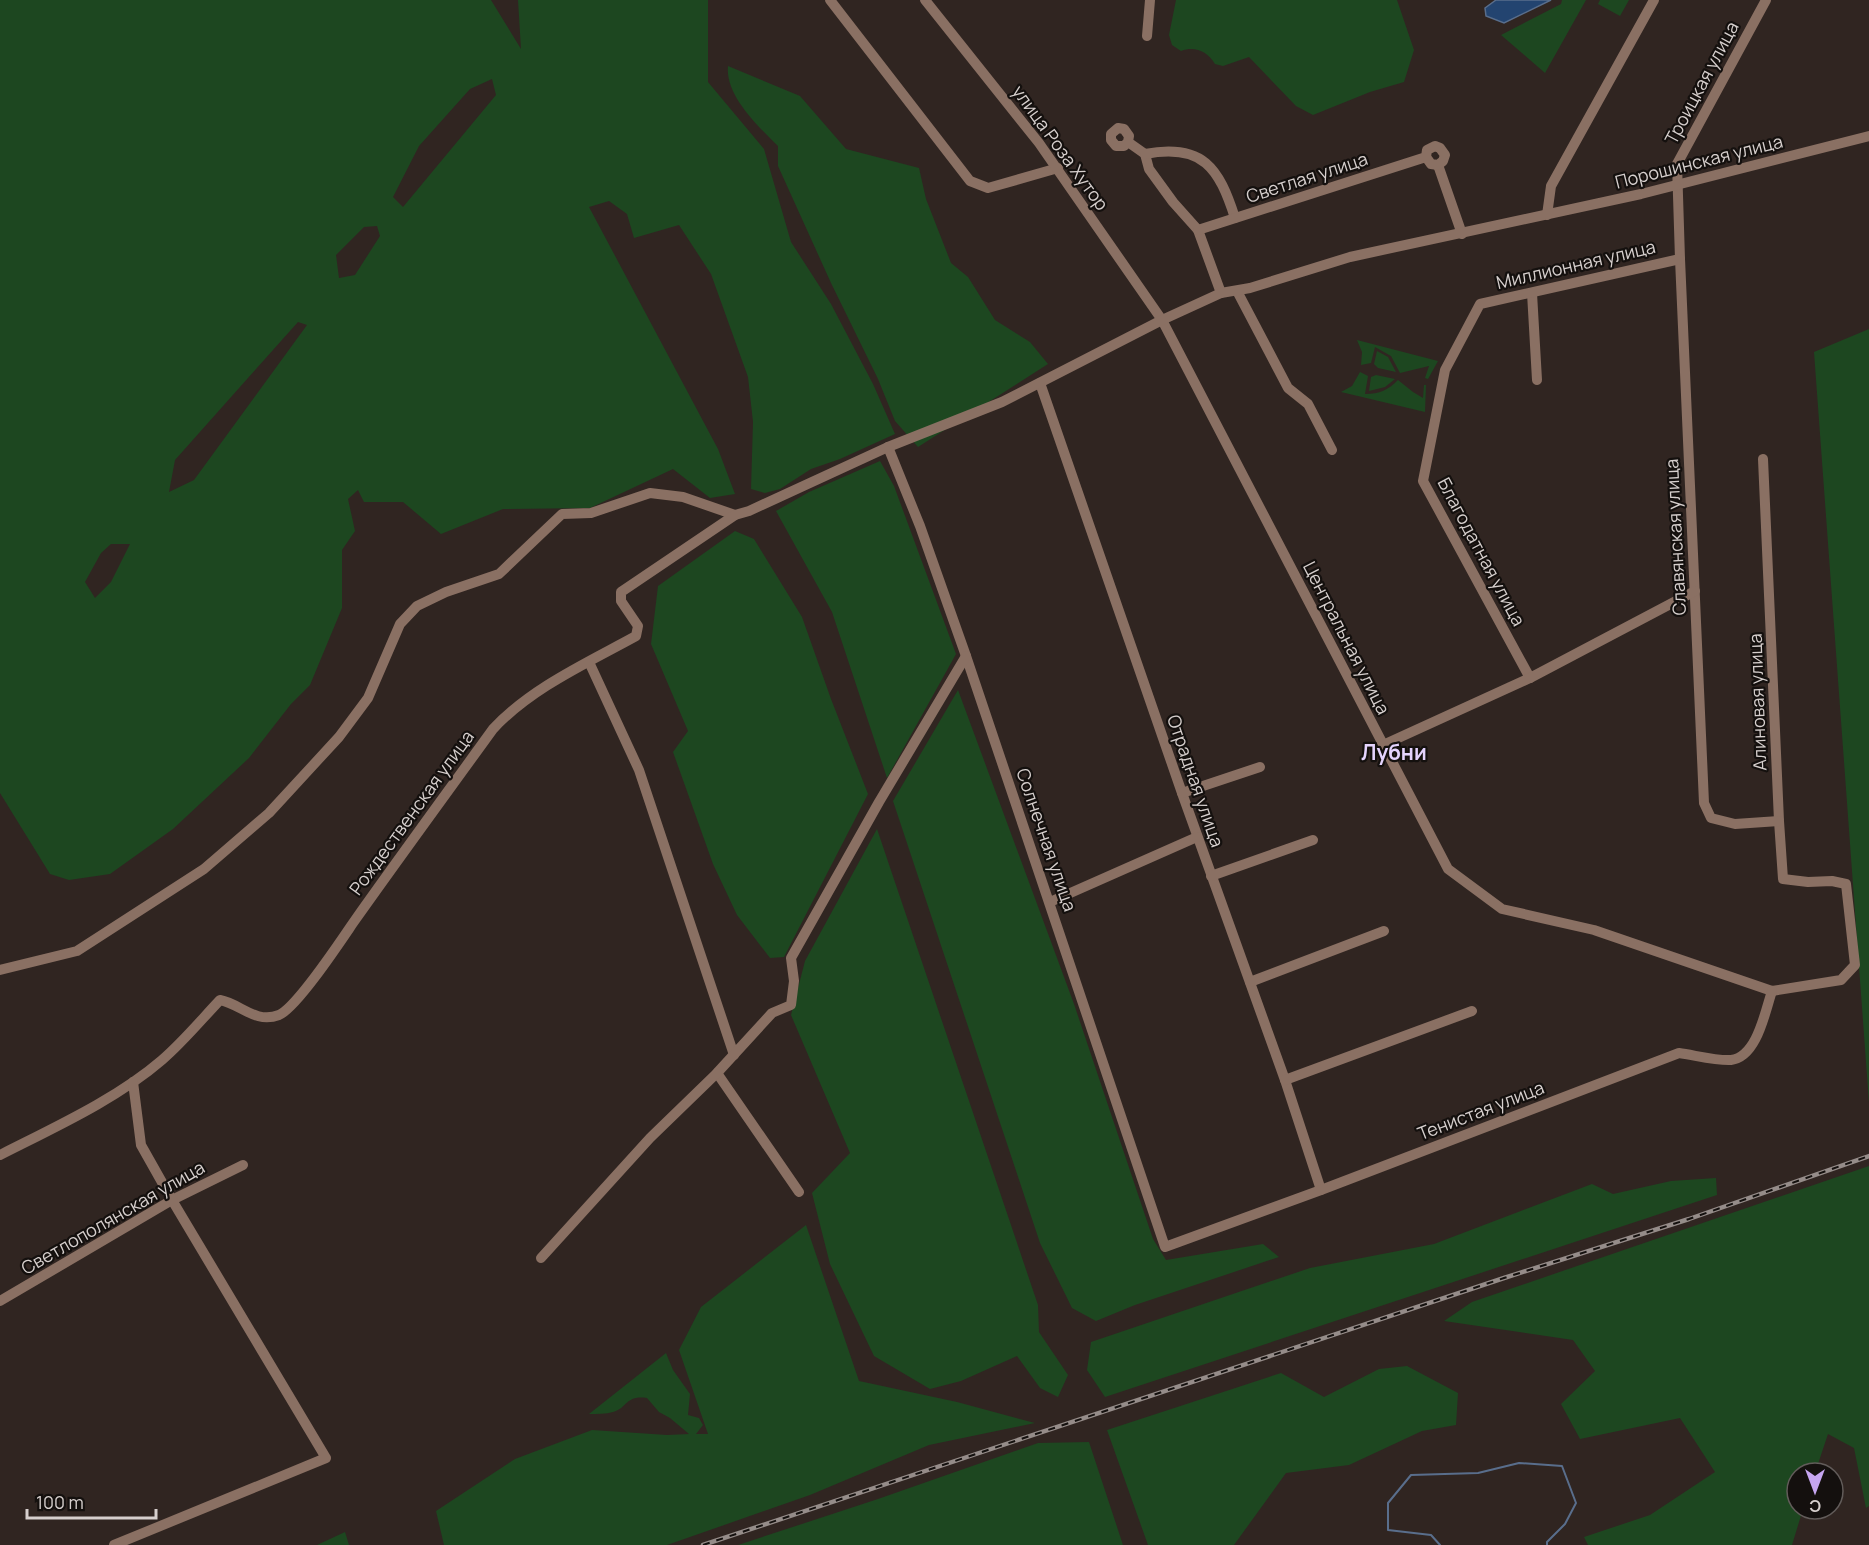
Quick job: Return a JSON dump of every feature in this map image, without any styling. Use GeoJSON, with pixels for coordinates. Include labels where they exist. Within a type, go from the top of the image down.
{"type":"FeatureCollection","features":[{"type":"Feature","properties":{"kind":"street"},"geometry":{"type":"LineString","coordinates":[[831,0],[970,181],[988,188],[1058,168]]}},
{"type":"Feature","properties":{"kind":"street","name":"улица Роза Хутор"},"geometry":{"type":"LineString","coordinates":[[925,0],[1058,168],[1162,320]]}},
{"type":"Feature","properties":{"kind":"street"},"geometry":{"type":"LineString","coordinates":[[1147,36],[1150,0]]}},
{"type":"Feature","properties":{"kind":"street"},"geometry":{"type":"LineString","coordinates":[[1542,217],[1551,186],[1654,0]]}},
{"type":"Feature","properties":{"kind":"street","name":"Троицкая улица"},"geometry":{"type":"LineString","coordinates":[[1678,184],[1677,164],[1766,0]]}},
{"type":"Feature","properties":{"kind":"street","name":"Порошинская улица"},"geometry":{"type":"LineString","coordinates":[[636,636],[638,626],[621,601],[621,592],[735,515],[749,511],[888,447],[1002,402],[1162,320],[1221,293],[1237,291],[1350,257],[1542,217],[1740,171],[1869,136]]}},
{"type":"Feature","properties":{"kind":"street"},"geometry":{"type":"LineString","coordinates":[[1128,142],[1145,154],[1178,153],[1198,156],[1204,160],[1217,176],[1235,218]]}},
{"type":"Feature","properties":{"kind":"street","name":"Светлая улица"},"geometry":{"type":"LineString","coordinates":[[1198,230],[1426,157],[1429,148],[1435,146],[1440,148],[1445,156],[1438,165]]}},
{"type":"Feature","properties":{"kind":"street"},"geometry":{"type":"LineString","coordinates":[[1145,154],[1146,163],[1152,175],[1198,230],[1221,293]]}},
{"type":"Feature","properties":{"kind":"street"},"geometry":{"type":"LineString","coordinates":[[1426,157],[1431,164],[1438,165],[1462,234]]}},
{"type":"Feature","properties":{"kind":"street","name":"Славянская улица"},"geometry":{"type":"LineString","coordinates":[[1678,184],[1704,803],[1712,818],[1735,824],[1779,821]]}},
{"type":"Feature","properties":{"kind":"street","name":"Миллионная улица"},"geometry":{"type":"LineString","coordinates":[[1479,304],[1680,259]]}},
{"type":"Feature","properties":{"kind":"street"},"geometry":{"type":"LineString","coordinates":[[1237,291],[1288,388],[1308,404],[1332,450]]}},
{"type":"Feature","properties":{"kind":"street"},"geometry":{"type":"LineString","coordinates":[[1532,293],[1537,380]]}},
{"type":"Feature","properties":{"kind":"street","name":"Благодатная улица"},"geometry":{"type":"LineString","coordinates":[[1479,304],[1445,370],[1423,481],[1530,678]]}},
{"type":"Feature","properties":{"kind":"street","name":"Центральная улица"},"geometry":{"type":"LineString","coordinates":[[1162,320],[1448,869],[1502,909],[1594,930],[1772,991],[1840,981],[1855,965]]}},
{"type":"Feature","properties":{"kind":"street","name":"Отрадная улица"},"geometry":{"type":"LineString","coordinates":[[1040,383],[1197,837],[1285,1080],[1321,1190]]}},
{"type":"Feature","properties":{"kind":"street","name":"Солнечная улица"},"geometry":{"type":"LineString","coordinates":[[888,447],[920,526],[966,656],[1165,1246]]}},
{"type":"Feature","properties":{"kind":"street","name":"Алиновая улица"},"geometry":{"type":"LineString","coordinates":[[1763,459],[1783,879],[1808,882],[1832,881],[1846,884],[1855,965]]}},
{"type":"Feature","properties":{"kind":"street"},"geometry":{"type":"LineString","coordinates":[[0,970],[77,951],[204,869],[269,813],[339,737],[368,698],[400,624],[417,606],[446,592],[499,574],[562,514],[591,513],[650,492],[683,497],[735,515]]}},
{"type":"Feature","properties":{"kind":"street"},"geometry":{"type":"LineString","coordinates":[[1383,745],[1530,678],[1695,591]]}},
{"type":"Feature","properties":{"kind":"street","name":"Рождественская улица"},"geometry":{"type":"LineString","coordinates":[[133,1082],[163,1059],[220,1000],[232,1002],[246,1012],[261,1018],[276,1016],[288,1011],[493,729],[509,712],[533,694],[636,636]]}},
{"type":"Feature","properties":{"kind":"street"},"geometry":{"type":"LineString","coordinates":[[541,1258],[650,1138],[717,1073],[772,1013],[791,1005],[794,981],[791,958],[879,802],[966,656]]}},
{"type":"Feature","properties":{"kind":"street"},"geometry":{"type":"LineString","coordinates":[[589,662],[639,770],[734,1055]]}},
{"type":"Feature","properties":{"kind":"street"},"geometry":{"type":"LineString","coordinates":[[1182,793],[1260,767]]}},
{"type":"Feature","properties":{"kind":"street"},"geometry":{"type":"LineString","coordinates":[[1050,902],[1197,837]]}},
{"type":"Feature","properties":{"kind":"street"},"geometry":{"type":"LineString","coordinates":[[1211,876],[1313,840]]}},
{"type":"Feature","properties":{"kind":"street"},"geometry":{"type":"LineString","coordinates":[[1250,982],[1384,931]]}},
{"type":"Feature","properties":{"kind":"street","name":"Тенистая улица"},"geometry":{"type":"LineString","coordinates":[[1165,1246],[1321,1190],[1679,1053],[1730,1060],[1742,1056],[1753,1045],[1772,991]]}},
{"type":"Feature","properties":{"kind":"street"},"geometry":{"type":"LineString","coordinates":[[1285,1080],[1472,1011]]}},
{"type":"Feature","properties":{"kind":"street"},"geometry":{"type":"LineString","coordinates":[[717,1073],[800,1192]]}},
{"type":"Feature","properties":{"kind":"street"},"geometry":{"type":"LineString","coordinates":[[0,1155],[51,1130],[133,1082],[141,1145],[326,1458],[114,1545]]}},
{"type":"Feature","properties":{"kind":"street","name":"Светлополянская улица"},"geometry":{"type":"LineString","coordinates":[[0,1301],[172,1200],[243,1165]]}},
{"type":"Feature","properties":{"kind":"green space"},"geometry":{"type":"Polygon","coordinates":[[[0,0],[491,0],[521,49],[518,0],[708,0],[708,82],[764,149],[791,242],[831,304],[873,384],[895,434],[840,459],[811,469],[780,489],[765,493],[751,489],[753,422],[748,377],[711,274],[679,225],[634,238],[627,214],[609,201],[589,207],[718,449],[735,494],[710,498],[673,469],[590,508],[503,509],[441,534],[403,502],[364,502],[358,490],[348,499],[355,531],[342,550],[342,608],[310,685],[291,704],[249,758],[173,829],[110,874],[69,880],[50,874],[0,793],[0,0]],[[492,79],[470,89],[419,146],[393,197],[403,207],[496,95],[492,79]],[[377,226],[364,227],[336,255],[339,278],[355,275],[380,236],[377,226]],[[298,322],[175,460],[169,492],[194,480],[307,325],[298,322]],[[111,544],[101,553],[85,582],[95,598],[111,582],[130,544],[111,544]]]}},
{"type":"Feature","properties":{"kind":"green space"},"geometry":{"type":"Polygon","coordinates":[[[1176,0],[1397,0],[1414,50],[1404,82],[1370,92],[1313,115],[1296,106],[1249,57],[1223,66],[1215,64],[1200,51],[1191,49],[1181,51],[1172,45],[1169,35],[1176,0]]]}},
{"type":"Feature","properties":{"kind":"green space"},"geometry":{"type":"Polygon","coordinates":[[[1562,0],[1586,0],[1545,73],[1501,35],[1561,4],[1562,0]]]}},
{"type":"Feature","properties":{"kind":"green space"},"geometry":{"type":"Polygon","coordinates":[[[1600,0],[1629,0],[1620,16],[1598,4],[1600,0]]]}},
{"type":"Feature","properties":{"kind":"green space"},"geometry":{"type":"Polygon","coordinates":[[[728,66],[800,96],[846,149],[919,168],[926,199],[951,263],[968,277],[995,320],[1030,342],[1048,364],[918,447],[895,421],[878,379],[778,166],[778,146],[737,99],[729,77],[728,66]]]}},
{"type":"Feature","properties":{"kind":"green space"},"geometry":{"type":"Polygon","coordinates":[[[1869,329],[1869,1103],[1814,352],[1869,329]]]}},
{"type":"Feature","properties":{"kind":"green space"},"geometry":{"type":"Polygon","coordinates":[[[1357,340],[1438,361],[1428,379],[1425,378],[1429,366],[1400,373],[1391,356],[1375,347],[1371,363],[1361,365],[1362,352],[1357,340]]]}},
{"type":"Feature","properties":{"kind":"green space"},"geometry":{"type":"Polygon","coordinates":[[[1377,351],[1388,357],[1396,372],[1378,368],[1374,364],[1377,351]]]}},
{"type":"Feature","properties":{"kind":"green space"},"geometry":{"type":"Polygon","coordinates":[[[1360,372],[1368,376],[1365,394],[1383,391],[1398,380],[1423,398],[1424,385],[1426,385],[1425,412],[1341,392],[1352,386],[1360,372]]]}},
{"type":"Feature","properties":{"kind":"green space"},"geometry":{"type":"Polygon","coordinates":[[[1376,375],[1395,379],[1385,387],[1369,391],[1371,377],[1376,375]]]}},
{"type":"Feature","properties":{"kind":"green space"},"geometry":{"type":"Polygon","coordinates":[[[880,461],[894,486],[956,654],[887,778],[832,612],[776,511],[809,492],[880,461]]]}},
{"type":"Feature","properties":{"kind":"green space"},"geometry":{"type":"Polygon","coordinates":[[[735,531],[754,539],[802,617],[868,794],[784,957],[770,958],[737,915],[713,864],[673,752],[688,731],[651,644],[658,586],[735,531]]]}},
{"type":"Feature","properties":{"kind":"green space"},"geometry":{"type":"Polygon","coordinates":[[[958,690],[1074,1004],[1153,1239],[1166,1260],[1263,1244],[1279,1257],[1135,1305],[1096,1321],[1072,1308],[1040,1243],[893,801],[958,690]]]}},
{"type":"Feature","properties":{"kind":"green space"},"geometry":{"type":"Polygon","coordinates":[[[877,829],[1038,1305],[1039,1332],[1068,1375],[1058,1397],[1040,1388],[1017,1356],[961,1381],[930,1389],[874,1356],[830,1264],[812,1193],[850,1153],[791,1015],[805,961],[877,829]]]}},
{"type":"Feature","properties":{"kind":"green space"},"geometry":{"type":"Polygon","coordinates":[[[1869,1166],[1869,1506],[1866,1508],[1854,1448],[1828,1434],[1819,1461],[1785,1461],[1785,1521],[1799,1521],[1792,1545],[1588,1545],[1584,1537],[1650,1515],[1715,1472],[1680,1418],[1580,1439],[1561,1404],[1595,1371],[1573,1340],[1444,1321],[1472,1302],[1869,1166]]]}},
{"type":"Feature","properties":{"kind":"green space"},"geometry":{"type":"Polygon","coordinates":[[[1716,1178],[1717,1195],[1105,1397],[1087,1370],[1091,1342],[1310,1268],[1434,1244],[1592,1184],[1613,1194],[1671,1181],[1716,1178]]]}},
{"type":"Feature","properties":{"kind":"green space"},"geometry":{"type":"Polygon","coordinates":[[[806,1225],[859,1381],[957,1402],[1035,1423],[929,1445],[810,1495],[667,1545],[444,1545],[436,1511],[515,1459],[592,1430],[667,1435],[689,1434],[659,1412],[647,1398],[635,1398],[613,1412],[589,1414],[666,1353],[673,1370],[690,1394],[688,1415],[699,1418],[703,1425],[696,1434],[708,1434],[679,1350],[701,1307],[806,1225]]]}},
{"type":"Feature","properties":{"kind":"green space"},"geometry":{"type":"Polygon","coordinates":[[[1407,1366],[1458,1393],[1456,1425],[1422,1431],[1349,1465],[1286,1473],[1234,1545],[1148,1545],[1107,1430],[1281,1373],[1324,1397],[1379,1369],[1407,1366]]]}},
{"type":"Feature","properties":{"kind":"green space"},"geometry":{"type":"Polygon","coordinates":[[[1089,1442],[1123,1545],[738,1545],[1038,1443],[1089,1442]]]}},
{"type":"Feature","properties":{"kind":"green space"},"geometry":{"type":"Polygon","coordinates":[[[345,1532],[349,1545],[317,1545],[345,1532]]]}},
{"type":"Feature","properties":{"kind":"water"},"geometry":{"type":"Polygon","coordinates":[[[1496,0],[1551,0],[1504,23],[1486,16],[1485,8],[1496,0]]]}},
{"type":"Feature","properties":{"kind":"waterway"},"geometry":{"type":"LineString","coordinates":[[1440,1545],[1431,1535],[1388,1530],[1388,1503],[1411,1475],[1478,1473],[1519,1463],[1562,1466],[1576,1503],[1565,1524],[1547,1542],[1547,1545]]}},
{"type":"Feature","properties":{"kind":"railway"},"geometry":{"type":"LineString","coordinates":[[703,1545],[1504,1278],[1689,1219],[1869,1156]]}},
{"type":"Feature","properties":{"kind":"district","name":"Лубни"},"geometry":{"type":"Point","coordinates":[1394,753]}}]}
